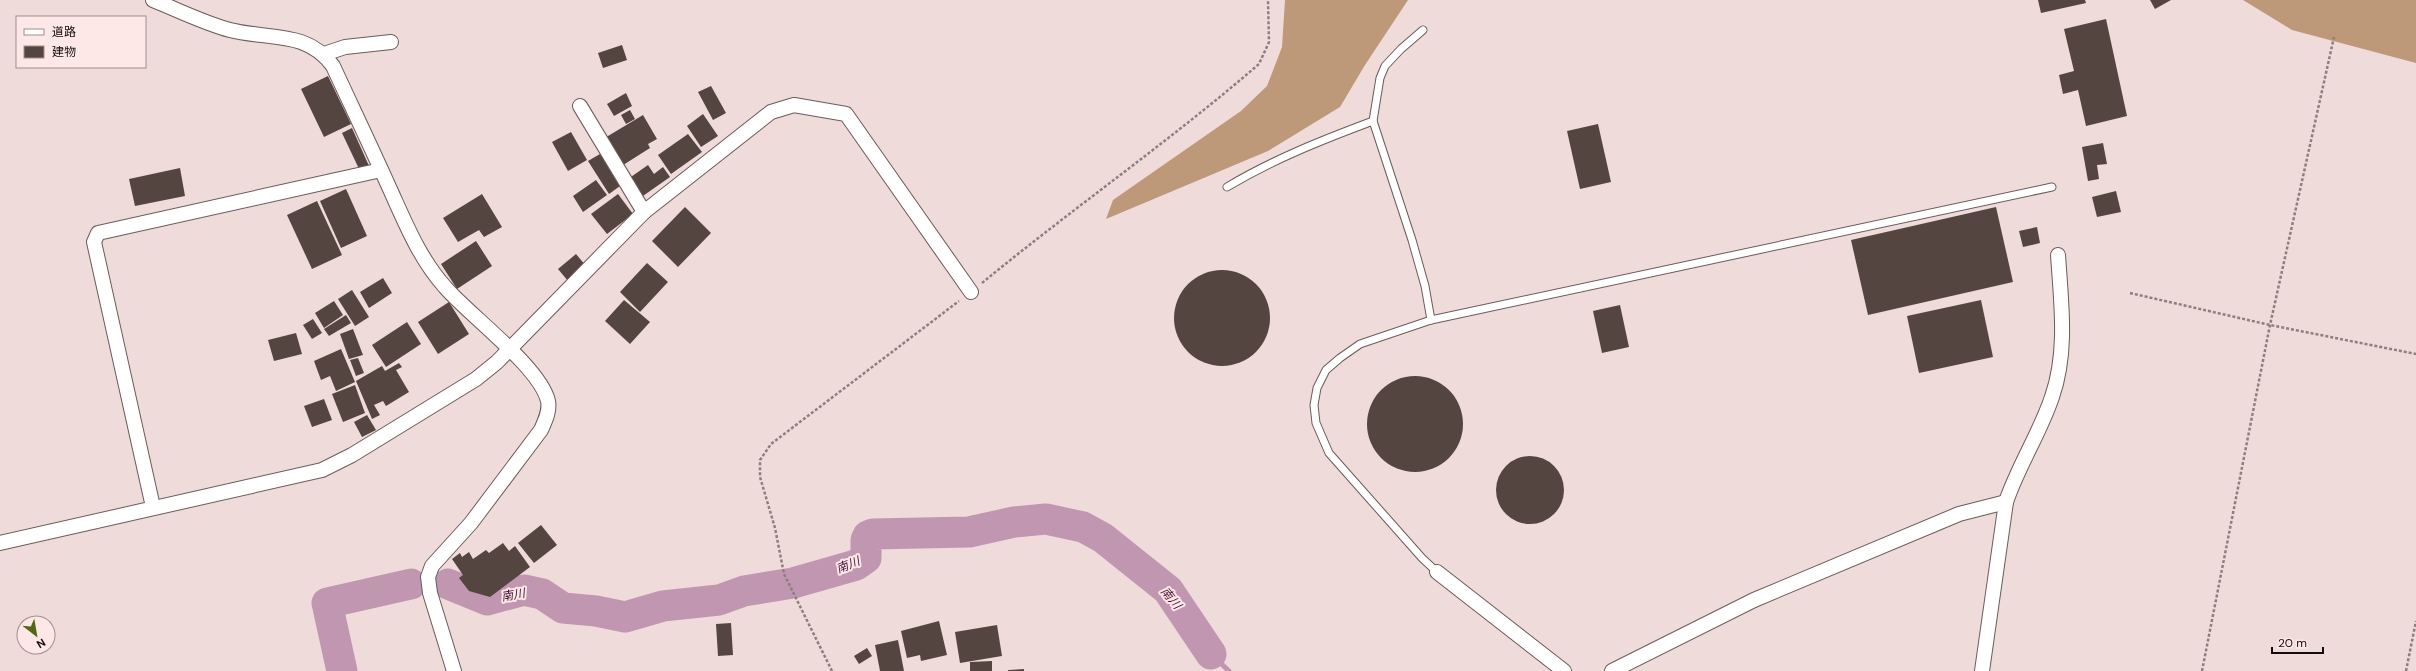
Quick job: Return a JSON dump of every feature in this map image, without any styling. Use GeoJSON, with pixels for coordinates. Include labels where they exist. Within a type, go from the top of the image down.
{"type":"FeatureCollection","features":[{"type":"Feature","properties":{"kind":"street"},"geometry":{"type":"LineString","coordinates":[[153,0],[230,30],[296,40],[313,46],[324,54],[333,66],[413,239],[430,269],[458,301],[510,349],[540,385],[548,401],[547,416],[541,430],[471,523],[432,566],[428,577],[430,593],[454,671]]}},
{"type":"Feature","properties":{"kind":"street"},"geometry":{"type":"LineString","coordinates":[[324,54],[345,47],[391,42]]}},
{"type":"Feature","properties":{"kind":"street"},"geometry":{"type":"LineString","coordinates":[[0,543],[152,507],[322,470],[352,455],[476,379],[510,349],[644,212],[771,112],[794,105],[846,114],[971,292]]}},
{"type":"Feature","properties":{"kind":"street"},"geometry":{"type":"LineString","coordinates":[[580,106],[644,212]]}},
{"type":"Feature","properties":{"kind":"street"},"geometry":{"type":"LineString","coordinates":[[152,507],[125,372],[94,242],[98,233],[381,170]]}},
{"type":"Feature","properties":{"kind":"street"},"geometry":{"type":"LineString","coordinates":[[1982,671],[2006,502],[2012,484],[2028,454],[2053,396],[2062,355],[2062,318],[2058,255]]}},
{"type":"Feature","properties":{"kind":"street"},"geometry":{"type":"LineString","coordinates":[[1612,671],[1754,600],[1959,514],[2006,502]]}},
{"type":"Feature","properties":{"kind":"street"},"geometry":{"type":"LineString","coordinates":[[1437,572],[1564,671]]}},
{"type":"Feature","properties":{"kind":"lane"},"geometry":{"type":"LineString","coordinates":[[1423,30],[1401,49],[1385,66],[1380,78],[1373,121],[1412,240],[1431,320]]}},
{"type":"Feature","properties":{"kind":"lane"},"geometry":{"type":"LineString","coordinates":[[1227,187],[1264,166],[1311,144],[1373,121]]}},
{"type":"Feature","properties":{"kind":"lane"},"geometry":{"type":"LineString","coordinates":[[1437,572],[1422,558],[1329,453],[1316,423],[1314,405],[1316,388],[1323,376],[1340,358],[1360,344],[1431,320],[2052,187]]}},
{"type":"Feature","properties":{"kind":"path"},"geometry":{"type":"LineString","coordinates":[[832,671],[784,574],[775,528],[760,477],[760,460],[771,444],[971,292],[1048,229],[1088,202],[1259,64],[1269,42],[1268,0]]}},
{"type":"Feature","properties":{"kind":"path"},"geometry":{"type":"LineString","coordinates":[[2202,671],[2270,325],[2334,37]]}},
{"type":"Feature","properties":{"kind":"path"},"geometry":{"type":"LineString","coordinates":[[2130,293],[2270,325],[2416,354]]}},
{"type":"Feature","properties":{"kind":"path"},"geometry":{"type":"LineString","coordinates":[[2406,671],[2416,621]]}},
{"type":"Feature","properties":{"kind":"shaded area"},"geometry":{"type":"Polygon","coordinates":[[[1285,0],[1408,0],[1365,65],[1340,107],[1268,151],[1106,219],[1113,200],[1241,111],[1267,86],[1282,47],[1285,0]]]}},
{"type":"Feature","properties":{"kind":"shaded area"},"geometry":{"type":"Polygon","coordinates":[[[2243,0],[2416,0],[2416,63],[2292,30],[2243,0]]]}},
{"type":"Feature","properties":{"kind":"building"},"geometry":{"type":"Polygon","coordinates":[[[2038,0],[2085,0],[2086,3],[2041,13],[2038,0]]]}},
{"type":"Feature","properties":{"kind":"building"},"geometry":{"type":"Polygon","coordinates":[[[2150,0],[2171,0],[2155,9],[2150,0]]]}},
{"type":"Feature","properties":{"kind":"building"},"geometry":{"type":"Polygon","coordinates":[[[2106,19],[2127,116],[2086,126],[2078,90],[2063,94],[2059,75],[2074,71],[2064,29],[2106,19]]]}},
{"type":"Feature","properties":{"kind":"building"},"geometry":{"type":"Polygon","coordinates":[[[622,45],[627,60],[603,68],[598,53],[622,45]]]}},
{"type":"Feature","properties":{"kind":"building"},"geometry":{"type":"Polygon","coordinates":[[[328,76],[351,124],[324,137],[301,89],[328,76]]]}},
{"type":"Feature","properties":{"kind":"building"},"geometry":{"type":"Polygon","coordinates":[[[711,86],[726,113],[713,120],[698,92],[711,86]]]}},
{"type":"Feature","properties":{"kind":"building"},"geometry":{"type":"Polygon","coordinates":[[[626,93],[632,106],[614,116],[607,104],[626,93]]]}},
{"type":"Feature","properties":{"kind":"building"},"geometry":{"type":"Polygon","coordinates":[[[630,110],[635,119],[626,124],[621,115],[630,110]]]}},
{"type":"Feature","properties":{"kind":"building"},"geometry":{"type":"Polygon","coordinates":[[[703,114],[718,136],[701,147],[687,126],[703,114]]]}},
{"type":"Feature","properties":{"kind":"building"},"geometry":{"type":"Polygon","coordinates":[[[643,115],[657,139],[648,144],[650,148],[620,167],[603,139],[643,115]]]}},
{"type":"Feature","properties":{"kind":"building"},"geometry":{"type":"Polygon","coordinates":[[[1598,124],[1611,182],[1580,189],[1567,131],[1598,124]]]}},
{"type":"Feature","properties":{"kind":"building"},"geometry":{"type":"Polygon","coordinates":[[[352,128],[369,166],[360,171],[342,133],[352,128]]]}},
{"type":"Feature","properties":{"kind":"building"},"geometry":{"type":"Polygon","coordinates":[[[571,132],[587,160],[568,171],[552,142],[571,132]]]}},
{"type":"Feature","properties":{"kind":"building"},"geometry":{"type":"Polygon","coordinates":[[[688,134],[702,152],[671,174],[658,155],[688,134]]]}},
{"type":"Feature","properties":{"kind":"building"},"geometry":{"type":"Polygon","coordinates":[[[2103,143],[2107,164],[2097,165],[2099,179],[2088,181],[2082,147],[2103,143]]]}},
{"type":"Feature","properties":{"kind":"building"},"geometry":{"type":"Polygon","coordinates":[[[600,154],[620,186],[609,194],[588,161],[600,154]]]}},
{"type":"Feature","properties":{"kind":"building"},"geometry":{"type":"Polygon","coordinates":[[[648,165],[654,174],[663,167],[670,177],[640,198],[628,179],[648,165]]]}},
{"type":"Feature","properties":{"kind":"building"},"geometry":{"type":"Polygon","coordinates":[[[180,168],[185,196],[135,206],[129,179],[180,168]]]}},
{"type":"Feature","properties":{"kind":"building"},"geometry":{"type":"Polygon","coordinates":[[[596,180],[607,195],[583,212],[573,196],[596,180]]]}},
{"type":"Feature","properties":{"kind":"building"},"geometry":{"type":"Polygon","coordinates":[[[346,189],[367,236],[341,248],[320,201],[346,189]]]}},
{"type":"Feature","properties":{"kind":"building"},"geometry":{"type":"Polygon","coordinates":[[[2116,191],[2121,212],[2097,217],[2092,197],[2116,191]]]}},
{"type":"Feature","properties":{"kind":"building"},"geometry":{"type":"Polygon","coordinates":[[[482,194],[502,227],[484,237],[479,230],[458,242],[443,218],[482,194]]]}},
{"type":"Feature","properties":{"kind":"building"},"geometry":{"type":"Polygon","coordinates":[[[618,194],[633,214],[607,234],[591,214],[618,194]]]}},
{"type":"Feature","properties":{"kind":"building"},"geometry":{"type":"Polygon","coordinates":[[[317,201],[342,255],[312,269],[287,215],[317,201]]]}},
{"type":"Feature","properties":{"kind":"building"},"geometry":{"type":"Polygon","coordinates":[[[685,207],[711,233],[678,267],[652,241],[685,207]]]}},
{"type":"Feature","properties":{"kind":"building"},"geometry":{"type":"Polygon","coordinates":[[[1996,207],[2013,282],[1868,315],[1851,240],[1996,207]]]}},
{"type":"Feature","properties":{"kind":"building"},"geometry":{"type":"Polygon","coordinates":[[[2037,227],[2040,243],[2023,247],[2019,231],[2037,227]]]}},
{"type":"Feature","properties":{"kind":"building"},"geometry":{"type":"Polygon","coordinates":[[[476,241],[492,266],[457,289],[441,264],[476,241]]]}},
{"type":"Feature","properties":{"kind":"building"},"geometry":{"type":"Polygon","coordinates":[[[576,254],[586,266],[568,281],[558,269],[576,254]]]}},
{"type":"Feature","properties":{"kind":"building"},"geometry":{"type":"Polygon","coordinates":[[[647,263],[668,282],[640,312],[620,292],[647,263]]]}},
{"type":"Feature","properties":{"kind":"building"},"geometry":{"type":"Polygon","coordinates":[[[1222,270],[1240,274],[1249,278],[1256,284],[1262,291],[1266,300],[1270,318],[1266,336],[1262,345],[1256,352],[1249,358],[1240,362],[1222,366],[1204,362],[1195,358],[1188,352],[1182,345],[1178,336],[1174,318],[1178,300],[1182,291],[1188,284],[1195,278],[1204,274],[1222,270]]]}},
{"type":"Feature","properties":{"kind":"building"},"geometry":{"type":"Polygon","coordinates":[[[383,278],[392,293],[369,308],[360,292],[383,278]]]}},
{"type":"Feature","properties":{"kind":"building"},"geometry":{"type":"Polygon","coordinates":[[[352,290],[369,317],[355,326],[338,299],[352,290]]]}},
{"type":"Feature","properties":{"kind":"building"},"geometry":{"type":"Polygon","coordinates":[[[624,300],[650,322],[630,344],[605,321],[624,300]]]}},
{"type":"Feature","properties":{"kind":"building"},"geometry":{"type":"Polygon","coordinates":[[[1981,300],[1993,357],[1919,373],[1907,316],[1981,300]]]}},
{"type":"Feature","properties":{"kind":"building"},"geometry":{"type":"Polygon","coordinates":[[[334,301],[343,315],[324,328],[315,313],[334,301]]]}},
{"type":"Feature","properties":{"kind":"building"},"geometry":{"type":"Polygon","coordinates":[[[449,302],[469,334],[438,354],[418,322],[449,302]]]}},
{"type":"Feature","properties":{"kind":"building"},"geometry":{"type":"Polygon","coordinates":[[[1620,305],[1629,347],[1602,353],[1593,311],[1620,305]]]}},
{"type":"Feature","properties":{"kind":"building"},"geometry":{"type":"Polygon","coordinates":[[[346,315],[351,323],[329,336],[324,329],[346,315]]]}},
{"type":"Feature","properties":{"kind":"building"},"geometry":{"type":"Polygon","coordinates":[[[313,319],[322,333],[312,339],[303,325],[313,319]]]}},
{"type":"Feature","properties":{"kind":"building"},"geometry":{"type":"Polygon","coordinates":[[[407,322],[421,344],[386,367],[372,345],[407,322]]]}},
{"type":"Feature","properties":{"kind":"building"},"geometry":{"type":"Polygon","coordinates":[[[353,329],[363,355],[349,359],[340,334],[353,329]]]}},
{"type":"Feature","properties":{"kind":"building"},"geometry":{"type":"Polygon","coordinates":[[[296,333],[302,354],[274,361],[268,340],[296,333]]]}},
{"type":"Feature","properties":{"kind":"building"},"geometry":{"type":"Polygon","coordinates":[[[341,349],[355,382],[336,391],[330,376],[321,380],[314,361],[341,349]]]}},
{"type":"Feature","properties":{"kind":"building"},"geometry":{"type":"Polygon","coordinates":[[[358,358],[364,373],[356,376],[350,360],[358,358]]]}},
{"type":"Feature","properties":{"kind":"building"},"geometry":{"type":"Polygon","coordinates":[[[399,363],[402,367],[396,370],[409,392],[386,406],[383,401],[374,405],[380,415],[372,419],[356,381],[382,366],[385,371],[399,363]]]}},
{"type":"Feature","properties":{"kind":"building"},"geometry":{"type":"Polygon","coordinates":[[[1415,376],[1433,379],[1449,390],[1460,406],[1463,424],[1460,442],[1449,458],[1433,469],[1415,472],[1397,469],[1381,458],[1370,442],[1367,424],[1370,406],[1381,390],[1397,379],[1415,376]]]}},
{"type":"Feature","properties":{"kind":"building"},"geometry":{"type":"Polygon","coordinates":[[[355,385],[365,413],[343,422],[332,394],[355,385]]]}},
{"type":"Feature","properties":{"kind":"building"},"geometry":{"type":"Polygon","coordinates":[[[324,399],[332,420],[312,427],[304,406],[324,399]]]}},
{"type":"Feature","properties":{"kind":"building"},"geometry":{"type":"Polygon","coordinates":[[[367,415],[376,430],[362,437],[354,422],[367,415]]]}},
{"type":"Feature","properties":{"kind":"building"},"geometry":{"type":"Polygon","coordinates":[[[1523,456],[1537,456],[1549,462],[1558,471],[1564,483],[1562,503],[1554,514],[1543,522],[1537,524],[1523,524],[1517,522],[1506,514],[1498,503],[1496,497],[1496,483],[1498,477],[1506,466],[1517,458],[1523,456]]]}},
{"type":"Feature","properties":{"kind":"building"},"geometry":{"type":"Polygon","coordinates":[[[541,525],[557,545],[534,563],[518,543],[541,525]]]}},
{"type":"Feature","properties":{"kind":"building"},"geometry":{"type":"Polygon","coordinates":[[[503,543],[509,551],[515,546],[530,567],[490,597],[469,591],[459,578],[463,575],[452,559],[460,553],[462,557],[469,552],[473,559],[486,550],[489,553],[503,543]]]}},
{"type":"Feature","properties":{"kind":"building"},"geometry":{"type":"Polygon","coordinates":[[[939,621],[947,655],[921,661],[920,655],[907,658],[901,631],[939,621]]]}},
{"type":"Feature","properties":{"kind":"building"},"geometry":{"type":"Polygon","coordinates":[[[731,623],[733,655],[718,656],[716,624],[731,623]]]}},
{"type":"Feature","properties":{"kind":"building"},"geometry":{"type":"Polygon","coordinates":[[[997,625],[1002,656],[960,663],[955,632],[997,625]]]}},
{"type":"Feature","properties":{"kind":"building"},"geometry":{"type":"Polygon","coordinates":[[[898,640],[904,671],[880,671],[875,645],[898,640]]]}},
{"type":"Feature","properties":{"kind":"building"},"geometry":{"type":"Polygon","coordinates":[[[867,648],[872,656],[859,664],[854,656],[867,648]]]}},
{"type":"Feature","properties":{"kind":"building"},"geometry":{"type":"Polygon","coordinates":[[[992,661],[992,671],[970,671],[970,662],[992,661]]]}},
{"type":"Feature","properties":{"kind":"building"},"geometry":{"type":"Polygon","coordinates":[[[1024,669],[1024,671],[1008,671],[1008,670],[1024,669]]]}},
{"type":"Feature","properties":{"kind":"waterway","name":"南川"},"geometry":{"type":"LineString","coordinates":[[448,584],[487,600],[524,590],[542,594],[563,608],[596,611],[625,617],[663,606],[719,600],[744,591],[793,583],[856,565],[866,558],[866,540],[868,536],[873,534],[969,532],[1014,522],[1046,519],[1083,527],[1103,538],[1168,590],[1211,654]]}},
{"type":"Feature","properties":{"kind":"waterway","name":"南川"},"geometry":{"type":"LineString","coordinates":[[342,671],[327,603],[411,584]]}},
{"type":"Feature","properties":{"kind":"waterway"},"geometry":{"type":"LineString","coordinates":[[1211,654],[1229,671]]}}]}
